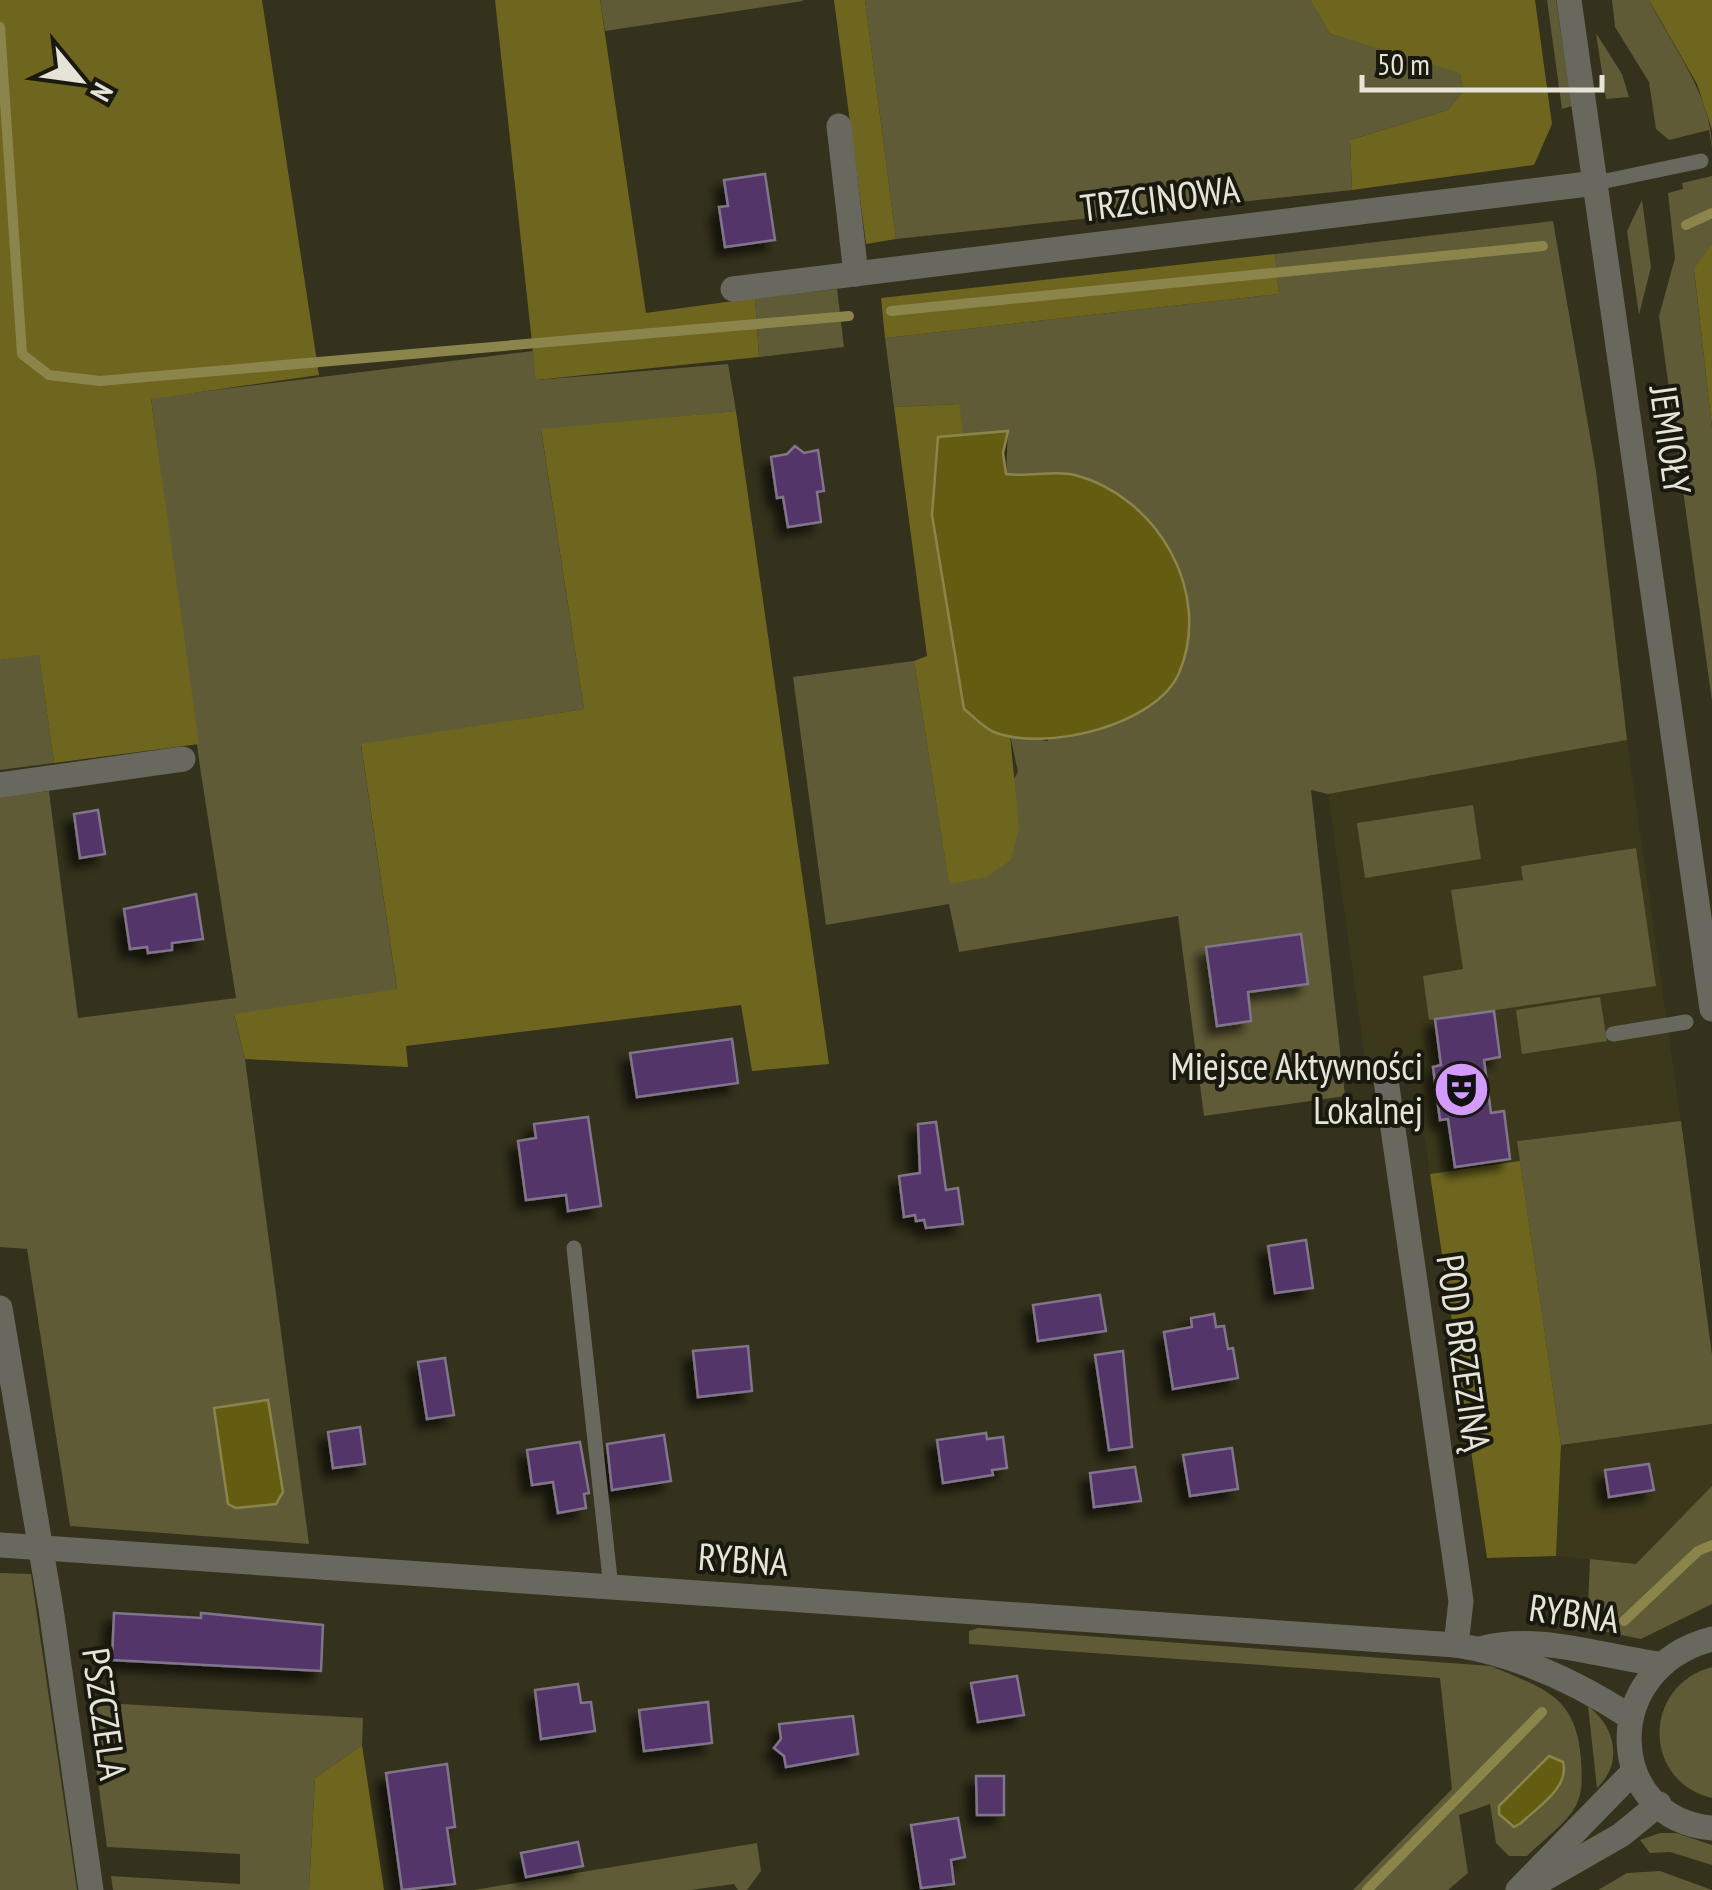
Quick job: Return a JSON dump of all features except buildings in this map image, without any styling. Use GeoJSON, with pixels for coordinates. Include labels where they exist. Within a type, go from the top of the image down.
{"type":"FeatureCollection","features":[{"type":"Feature","properties":{"kind":"street","name":"JEMIOŁY"},"geometry":{"type":"LineString","coordinates":[[1568,0],[1712,1009]]}},
{"type":"Feature","properties":{"kind":"street"},"geometry":{"type":"LineString","coordinates":[[839,126],[856,274]]}},
{"type":"Feature","properties":{"kind":"street","name":"TRZCINOWA"},"geometry":{"type":"LineString","coordinates":[[733,289],[1596,183]]}},
{"type":"Feature","properties":{"kind":"street"},"geometry":{"type":"LineString","coordinates":[[0,785],[182,759]]}},
{"type":"Feature","properties":{"kind":"street","name":"POD BRZEZINĄ"},"geometry":{"type":"LineString","coordinates":[[1385,1072],[1468,1647]]}},
{"type":"Feature","properties":{"kind":"street","name":"PSZCZELA"},"geometry":{"type":"LineString","coordinates":[[0,1308],[41,1548],[90,1890]]}},
{"type":"Feature","properties":{"kind":"street","name":"RYBNA"},"geometry":{"type":"LineString","coordinates":[[0,1545],[1468,1647],[1506,1642],[1540,1644],[1658,1664]]}},
{"type":"Feature","properties":{"kind":"street"},"geometry":{"type":"LineString","coordinates":[[1712,1638],[1685,1646],[1658,1664],[1640,1688],[1630,1716],[1634,1771],[1658,1804],[1681,1819],[1712,1828]]}},
{"type":"Feature","properties":{"kind":"street","name":"RYBNA"},"geometry":{"type":"LineString","coordinates":[[1468,1647],[1588,1690],[1630,1716]]}},
{"type":"Feature","properties":{"kind":"street"},"geometry":{"type":"LineString","coordinates":[[1518,1890],[1634,1771]]}},
{"type":"Feature","properties":{"kind":"street"},"geometry":{"type":"LineString","coordinates":[[1526,1890],[1621,1835],[1658,1804]]}},
{"type":"Feature","properties":{"kind":"lane"},"geometry":{"type":"LineString","coordinates":[[1596,183],[1701,162]]}},
{"type":"Feature","properties":{"kind":"lane"},"geometry":{"type":"LineString","coordinates":[[1612,1034],[1686,1022]]}},
{"type":"Feature","properties":{"kind":"lane"},"geometry":{"type":"LineString","coordinates":[[574,1248],[611,1588]]}},
{"type":"Feature","properties":{"kind":"shaded area"},"geometry":{"type":"Polygon","coordinates":[[[0,0],[262,0],[319,375],[151,399],[199,744],[54,763],[39,655],[0,660],[0,0]]]}},
{"type":"Feature","properties":{"kind":"shaded area"},"geometry":{"type":"Polygon","coordinates":[[[495,0],[600,0],[646,313],[755,298],[759,357],[536,380],[495,0]]]}},
{"type":"Feature","properties":{"kind":"shaded area"},"geometry":{"type":"Polygon","coordinates":[[[600,0],[803,0],[803,1],[605,31],[600,0]]]}},
{"type":"Feature","properties":{"kind":"shaded area"},"geometry":{"type":"Polygon","coordinates":[[[834,0],[865,0],[896,239],[866,244],[834,0]]]}},
{"type":"Feature","properties":{"kind":"shaded area"},"geometry":{"type":"Polygon","coordinates":[[[865,0],[1310,0],[1330,34],[1460,72],[1463,91],[1448,110],[1350,140],[1352,190],[896,239],[865,0]]]}},
{"type":"Feature","properties":{"kind":"shaded area"},"geometry":{"type":"Polygon","coordinates":[[[1310,0],[1535,0],[1552,124],[1534,165],[1352,190],[1350,140],[1448,110],[1463,91],[1460,73],[1330,34],[1310,0]]]}},
{"type":"Feature","properties":{"kind":"shaded area"},"geometry":{"type":"Polygon","coordinates":[[[1547,0],[1556,0],[1572,106],[1562,109],[1547,0]]]}},
{"type":"Feature","properties":{"kind":"shaded area"},"geometry":{"type":"Polygon","coordinates":[[[1612,0],[1649,0],[1690,72],[1706,110],[1712,148],[1709,130],[1669,140],[1656,129],[1649,82],[1615,27],[1612,0]]]}},
{"type":"Feature","properties":{"kind":"shaded area"},"geometry":{"type":"Polygon","coordinates":[[[1649,0],[1712,0],[1712,130],[1697,84],[1649,0]]]}},
{"type":"Feature","properties":{"kind":"shaded area"},"geometry":{"type":"Polygon","coordinates":[[[1596,33],[1622,74],[1629,97],[1606,99],[1596,33]]]}},
{"type":"Feature","properties":{"kind":"shaded area"},"geometry":{"type":"Polygon","coordinates":[[[1712,176],[1712,243],[1694,270],[1712,428],[1712,701],[1659,316],[1675,258],[1668,193],[1683,189],[1682,183],[1712,176]]]}},
{"type":"Feature","properties":{"kind":"shaded area"},"geometry":{"type":"Polygon","coordinates":[[[1642,200],[1651,267],[1639,315],[1627,231],[1642,200]]]}},
{"type":"Feature","properties":{"kind":"shaded area"},"geometry":{"type":"Polygon","coordinates":[[[1553,221],[1596,471],[1627,740],[1328,794],[1311,790],[1345,1096],[1204,1116],[1178,916],[959,952],[949,904],[826,925],[793,677],[914,661],[949,883],[1018,772],[1010,735],[1048,741],[1073,474],[1032,478],[1006,474],[1008,431],[964,435],[958,404],[894,407],[885,338],[1279,294],[1275,254],[1553,221]]]}},
{"type":"Feature","properties":{"kind":"shaded area"},"geometry":{"type":"Polygon","coordinates":[[[1712,243],[1712,428],[1694,269],[1712,243]]]}},
{"type":"Feature","properties":{"kind":"shaded area"},"geometry":{"type":"Polygon","coordinates":[[[1275,254],[1279,294],[885,338],[881,298],[1275,254]]]}},
{"type":"Feature","properties":{"kind":"shaded area"},"geometry":{"type":"Polygon","coordinates":[[[837,289],[844,347],[759,357],[755,298],[837,289]]]}},
{"type":"Feature","properties":{"kind":"shaded area"},"geometry":{"type":"Polygon","coordinates":[[[533,351],[537,380],[728,364],[736,411],[541,430],[584,709],[361,745],[397,990],[234,1015],[245,1059],[309,1544],[70,1526],[27,1249],[0,1247],[0,797],[49,791],[78,1018],[236,998],[200,767],[151,398],[533,351]]]}},
{"type":"Feature","properties":{"kind":"shaded area"},"geometry":{"type":"Polygon","coordinates":[[[959,404],[964,435],[938,438],[932,515],[964,709],[993,732],[1010,735],[1019,827],[1011,860],[987,877],[949,884],[914,661],[927,656],[894,407],[959,404]]]}},
{"type":"Feature","properties":{"kind":"shaded area"},"geometry":{"type":"Polygon","coordinates":[[[736,411],[829,1064],[752,1071],[741,1005],[406,1046],[408,1067],[245,1059],[234,1014],[397,989],[361,744],[584,709],[541,429],[736,411]]]}},
{"type":"Feature","properties":{"kind":"shaded area"},"geometry":{"type":"Polygon","coordinates":[[[1008,431],[1003,453],[1006,474],[1068,474],[1105,487],[1131,504],[1153,526],[1171,552],[1183,581],[1189,611],[1188,642],[1179,673],[1166,692],[1147,707],[1097,730],[1041,739],[1015,737],[990,730],[964,709],[932,515],[938,437],[1008,431]]]}},
{"type":"Feature","properties":{"kind":"shaded area"},"geometry":{"type":"Polygon","coordinates":[[[39,654],[54,763],[0,770],[0,660],[39,654]]]}},
{"type":"Feature","properties":{"kind":"shaded area"},"geometry":{"type":"Polygon","coordinates":[[[1627,740],[1681,1121],[1518,1141],[1520,1161],[1430,1174],[1412,1054],[1365,1060],[1328,794],[1627,740]]]}},
{"type":"Feature","properties":{"kind":"shaded area"},"geometry":{"type":"Polygon","coordinates":[[[1473,805],[1481,859],[1365,878],[1357,823],[1473,805]]]}},
{"type":"Feature","properties":{"kind":"shaded area"},"geometry":{"type":"Polygon","coordinates":[[[1636,848],[1656,986],[1429,1020],[1423,976],[1463,969],[1451,890],[1523,880],[1521,866],[1636,848]]]}},
{"type":"Feature","properties":{"kind":"shaded area"},"geometry":{"type":"Polygon","coordinates":[[[1600,997],[1607,1041],[1522,1054],[1516,1010],[1600,997]]]}},
{"type":"Feature","properties":{"kind":"shaded area"},"geometry":{"type":"Polygon","coordinates":[[[1681,1121],[1712,1355],[1712,1424],[1561,1445],[1517,1141],[1681,1121]]]}},
{"type":"Feature","properties":{"kind":"shaded area"},"geometry":{"type":"Polygon","coordinates":[[[1520,1161],[1561,1445],[1556,1556],[1487,1558],[1430,1174],[1520,1161]]]}},
{"type":"Feature","properties":{"kind":"shaded area"},"geometry":{"type":"Polygon","coordinates":[[[268,1400],[283,1492],[276,1504],[236,1508],[228,1504],[214,1408],[268,1400]]]}},
{"type":"Feature","properties":{"kind":"shaded area"},"geometry":{"type":"Polygon","coordinates":[[[1712,1424],[1712,1486],[1636,1564],[1556,1556],[1561,1445],[1712,1424]]]}},
{"type":"Feature","properties":{"kind":"shaded area"},"geometry":{"type":"Polygon","coordinates":[[[1712,1486],[1712,1604],[1641,1639],[1587,1628],[1590,1559],[1636,1564],[1712,1486]]]}},
{"type":"Feature","properties":{"kind":"shaded area"},"geometry":{"type":"Polygon","coordinates":[[[0,1573],[31,1574],[77,1890],[0,1890],[0,1573]]]}},
{"type":"Feature","properties":{"kind":"shaded area"},"geometry":{"type":"Polygon","coordinates":[[[978,1628],[1491,1666],[1541,1689],[1564,1708],[1578,1738],[1582,1773],[1579,1799],[1567,1818],[1527,1856],[1509,1856],[1496,1843],[1490,1804],[1459,1815],[1468,1873],[1448,1890],[1353,1890],[1452,1789],[1440,1678],[969,1644],[969,1631],[978,1628]]]}},
{"type":"Feature","properties":{"kind":"shaded area"},"geometry":{"type":"Polygon","coordinates":[[[1712,1667],[1712,1798],[1689,1788],[1672,1773],[1663,1754],[1660,1733],[1663,1712],[1673,1693],[1689,1677],[1712,1667]]]}},
{"type":"Feature","properties":{"kind":"shaded area"},"geometry":{"type":"Polygon","coordinates":[[[87,1702],[363,1718],[362,1745],[315,1778],[309,1890],[113,1890],[111,1876],[240,1884],[240,1854],[107,1847],[87,1702]]]}},
{"type":"Feature","properties":{"kind":"shaded area"},"geometry":{"type":"Polygon","coordinates":[[[1588,1706],[1605,1724],[1613,1745],[1611,1767],[1597,1788],[1588,1706]]]}},
{"type":"Feature","properties":{"kind":"shaded area"},"geometry":{"type":"Polygon","coordinates":[[[362,1745],[384,1890],[309,1890],[315,1778],[362,1745]]]}},
{"type":"Feature","properties":{"kind":"shaded area"},"geometry":{"type":"Polygon","coordinates":[[[1549,1756],[1563,1762],[1562,1780],[1544,1803],[1514,1827],[1499,1814],[1499,1806],[1549,1756]]]}},
{"type":"Feature","properties":{"kind":"shaded area"},"geometry":{"type":"Polygon","coordinates":[[[1660,1833],[1676,1833],[1712,1845],[1712,1865],[1670,1852],[1650,1853],[1640,1840],[1660,1833]]]}},
{"type":"Feature","properties":{"kind":"shaded area"},"geometry":{"type":"Polygon","coordinates":[[[757,1843],[761,1871],[747,1890],[738,1890],[734,1884],[690,1890],[474,1890],[757,1843]]]}},
{"type":"Feature","properties":{"kind":"shaded area"},"geometry":{"type":"Polygon","coordinates":[[[1660,1871],[1712,1890],[1598,1890],[1627,1873],[1660,1871]]]}},
{"type":"Feature","properties":{"kind":"waterway"},"geometry":{"type":"LineString","coordinates":[[0,27],[22,354],[49,375],[100,381],[849,316]]}},
{"type":"Feature","properties":{"kind":"waterway"},"geometry":{"type":"LineString","coordinates":[[1686,225],[1712,213]]}},
{"type":"Feature","properties":{"kind":"waterway"},"geometry":{"type":"LineString","coordinates":[[891,311],[1543,246]]}},
{"type":"Feature","properties":{"kind":"waterway"},"geometry":{"type":"LineString","coordinates":[[1624,1621],[1698,1551],[1712,1545]]}},
{"type":"Feature","properties":{"kind":"waterway"},"geometry":{"type":"LineString","coordinates":[[1367,1890],[1542,1712]]}},
{"type":"Feature","properties":{"kind":"place","name":"Miejsce Aktywności Lokalnej"},"geometry":{"type":"Point","coordinates":[1462,1089]}}]}
